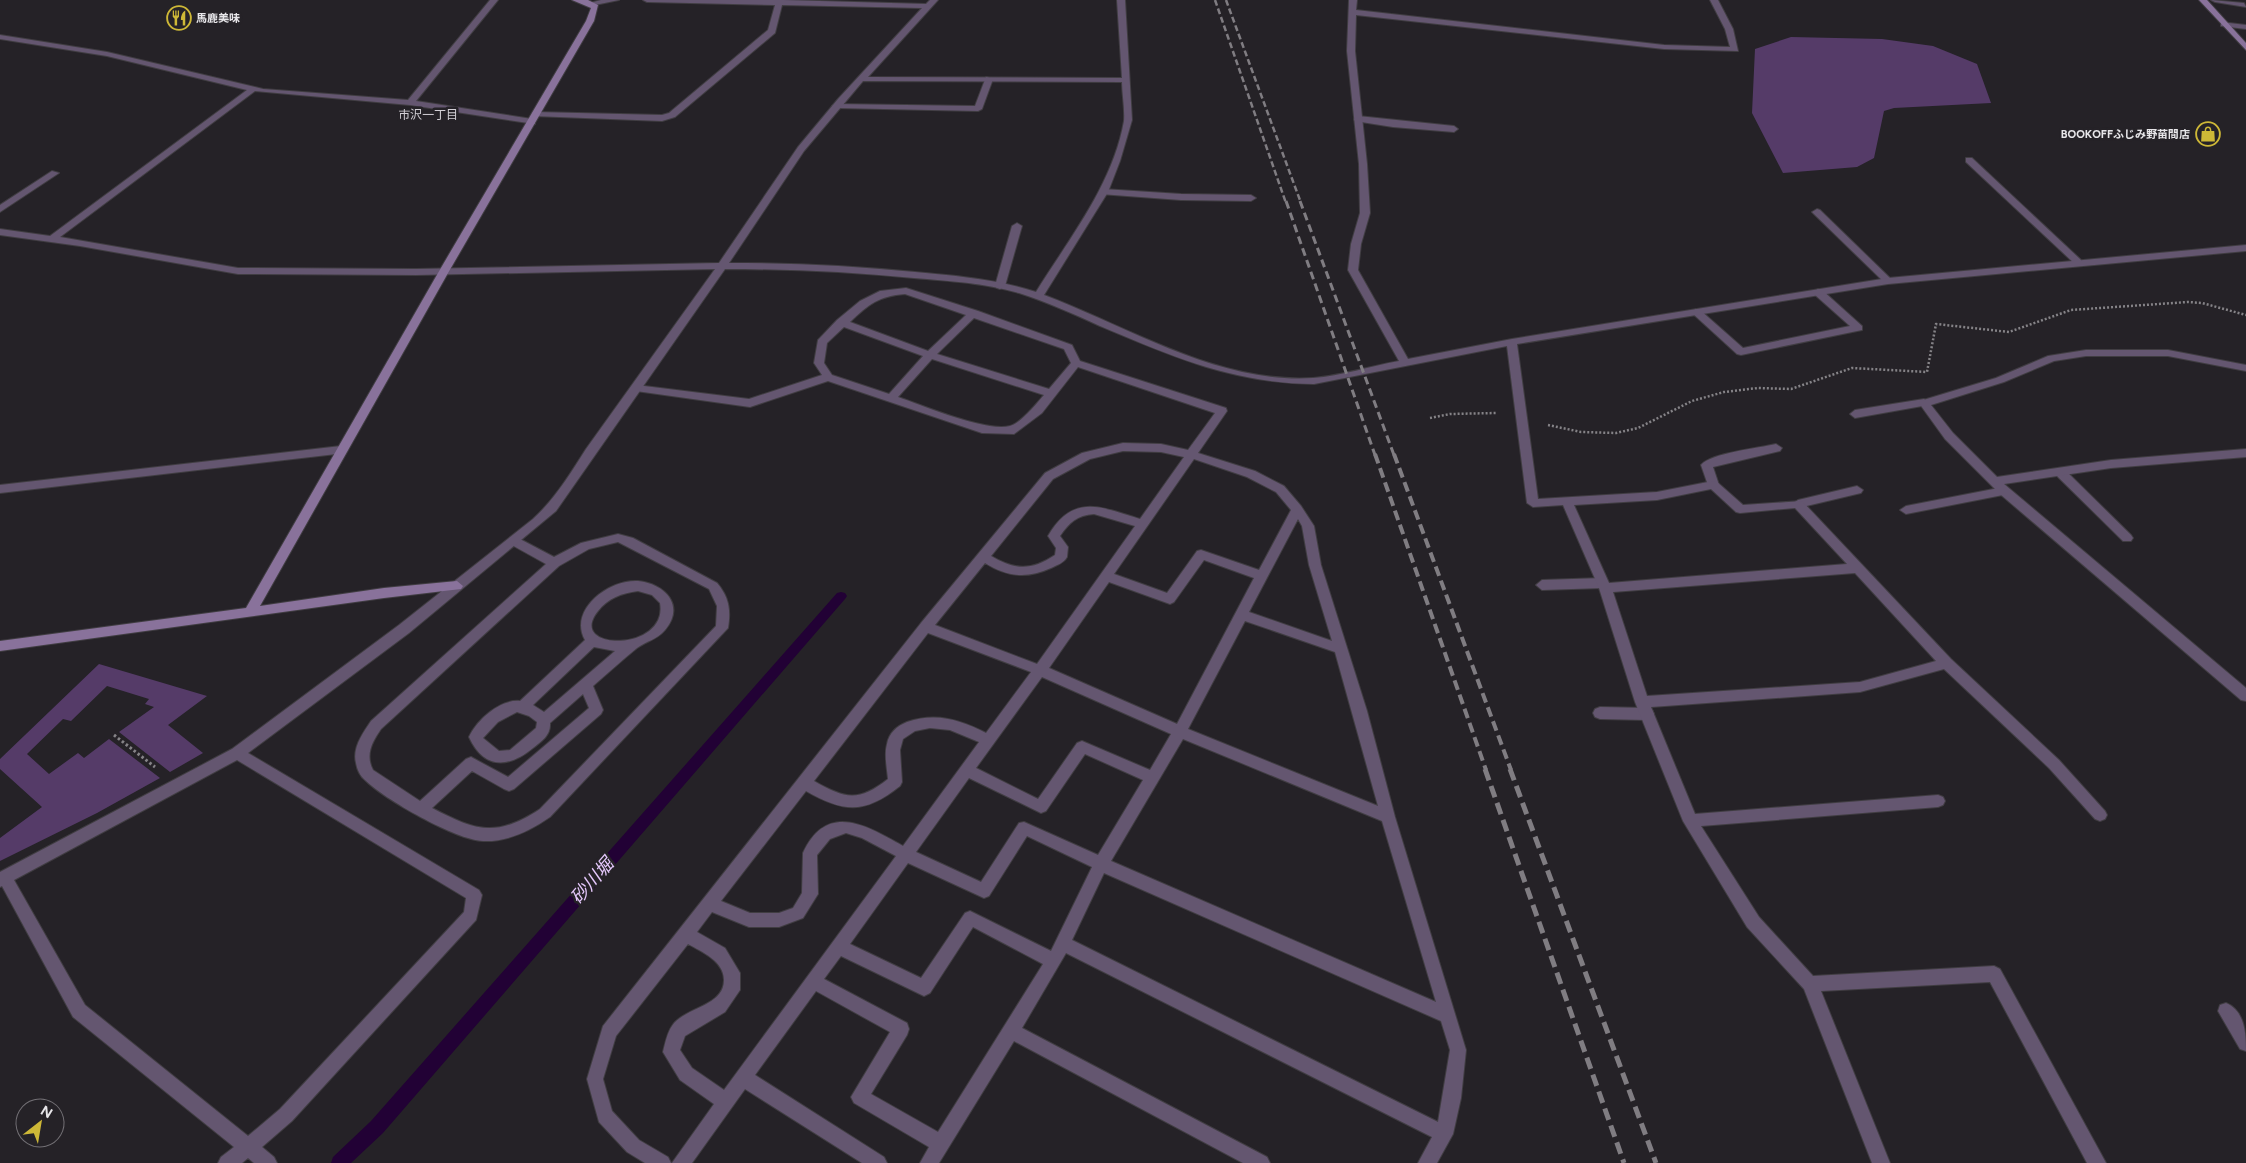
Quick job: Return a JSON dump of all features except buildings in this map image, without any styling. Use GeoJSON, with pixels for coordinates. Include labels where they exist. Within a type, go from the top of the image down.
{"type":"FeatureCollection","features":[{"type":"Feature","properties":{"kind":"street"},"geometry":{"type":"LineString","coordinates":[[410,103],[494,0]]}},
{"type":"Feature","properties":{"kind":"street"},"geometry":{"type":"LineString","coordinates":[[250,613],[341,450],[590,21],[595,7],[576,0]]}},
{"type":"Feature","properties":{"kind":"street"},"geometry":{"type":"LineString","coordinates":[[590,4],[616,0]]}},
{"type":"Feature","properties":{"kind":"street"},"geometry":{"type":"LineString","coordinates":[[648,0],[931,4]]}},
{"type":"Feature","properties":{"kind":"street"},"geometry":{"type":"LineString","coordinates":[[1038,296],[1102,192],[1116,161],[1128,120],[1121,0]]}},
{"type":"Feature","properties":{"kind":"street"},"geometry":{"type":"LineString","coordinates":[[1353,0],[1351,51],[1363,164],[1364,213],[1356,244],[1353,270],[1404,363]]}},
{"type":"Feature","properties":{"kind":"street"},"geometry":{"type":"LineString","coordinates":[[1353,12],[1664,47],[1735,49],[1729,28],[1714,0]]}},
{"type":"Feature","properties":{"kind":"street"},"geometry":{"type":"LineString","coordinates":[[2203,0],[2246,48]]}},
{"type":"Feature","properties":{"kind":"street"},"geometry":{"type":"LineString","coordinates":[[2215,0],[2244,5]]}},
{"type":"Feature","properties":{"kind":"street"},"geometry":{"type":"LineString","coordinates":[[0,37],[107,54],[253,89],[410,103],[534,118],[662,118],[672,115],[768,36],[772,31],[780,1]]}},
{"type":"Feature","properties":{"kind":"street"},"geometry":{"type":"LineString","coordinates":[[268,1163],[80,1010],[2,879],[237,753],[404,629],[552,508],[801,149],[836,106],[931,4]]}},
{"type":"Feature","properties":{"kind":"street"},"geometry":{"type":"LineString","coordinates":[[2224,24],[2246,27]]}},
{"type":"Feature","properties":{"kind":"street"},"geometry":{"type":"LineString","coordinates":[[862,79],[1125,80]]}},
{"type":"Feature","properties":{"kind":"street"},"geometry":{"type":"LineString","coordinates":[[836,106],[978,109],[989,80]]}},
{"type":"Feature","properties":{"kind":"street"},"geometry":{"type":"LineString","coordinates":[[52,238],[253,89]]}},
{"type":"Feature","properties":{"kind":"street"},"geometry":{"type":"LineString","coordinates":[[1358,119],[1393,124],[1454,128]]}},
{"type":"Feature","properties":{"kind":"street"},"geometry":{"type":"LineString","coordinates":[[1969,160],[2078,262]]}},
{"type":"Feature","properties":{"kind":"street"},"geometry":{"type":"LineString","coordinates":[[0,209],[55,173]]}},
{"type":"Feature","properties":{"kind":"street"},"geometry":{"type":"LineString","coordinates":[[1102,192],[1181,198],[1251,198]]}},
{"type":"Feature","properties":{"kind":"street"},"geometry":{"type":"LineString","coordinates":[[1817,212],[1888,281]]}},
{"type":"Feature","properties":{"kind":"street"},"geometry":{"type":"LineString","coordinates":[[1000,286],[1016,226]]}},
{"type":"Feature","properties":{"kind":"street"},"geometry":{"type":"LineString","coordinates":[[0,232],[52,238],[234,270],[394,274],[722,265],[841,269],[949,278],[1000,286],[1038,296],[1194,361],[1227,372],[1270,380],[1314,381],[1512,342],[1888,281],[2246,248]]}},
{"type":"Feature","properties":{"kind":"street"},"geometry":{"type":"LineString","coordinates":[[0,243],[12,234]]}},
{"type":"Feature","properties":{"kind":"street"},"geometry":{"type":"LineString","coordinates":[[681,1163],[725,1100],[1040,670],[1222,411],[1076,363],[1068,347],[906,291],[884,293],[864,303],[841,322],[822,342],[819,363],[828,377]]}},
{"type":"Feature","properties":{"kind":"street"},"geometry":{"type":"LineString","coordinates":[[1696,312],[1741,352],[1858,328],[1818,292]]}},
{"type":"Feature","properties":{"kind":"street"},"geometry":{"type":"LineString","coordinates":[[891,398],[974,313]]}},
{"type":"Feature","properties":{"kind":"street"},"geometry":{"type":"LineString","coordinates":[[841,322],[930,356],[1052,394]]}},
{"type":"Feature","properties":{"kind":"street"},"geometry":{"type":"LineString","coordinates":[[1512,342],[1533,503],[1658,496],[1713,485]]}},
{"type":"Feature","properties":{"kind":"street"},"geometry":{"type":"LineString","coordinates":[[1855,414],[1924,403],[1930,399],[2000,380],[2052,358],[2086,353],[2168,353],[2246,368]]}},
{"type":"Feature","properties":{"kind":"street"},"geometry":{"type":"LineString","coordinates":[[636,388],[750,403],[828,377],[986,430],[1014,430],[1038,410],[1076,363]]}},
{"type":"Feature","properties":{"kind":"street"},"geometry":{"type":"LineString","coordinates":[[1924,403],[1949,436],[2004,491],[2246,696]]}},
{"type":"Feature","properties":{"kind":"street"},"geometry":{"type":"LineString","coordinates":[[662,1163],[632,1146],[605,1116],[595,1079],[609,1032],[926,627],[1049,476],[1086,456],[1123,447],[1161,448],[1191,455],[1251,474],[1280,488],[1308,526],[1315,565],[1360,711],[1388,817],[1458,1050],[1452,1098],[1444,1134],[1427,1163]]}},
{"type":"Feature","properties":{"kind":"street"},"geometry":{"type":"LineString","coordinates":[[1776,448],[1720,460],[1707,465],[1713,485],[1740,509],[1798,504],[1857,490]]}},
{"type":"Feature","properties":{"kind":"street"},"geometry":{"type":"LineString","coordinates":[[0,489],[341,450]]}},
{"type":"Feature","properties":{"kind":"street"},"geometry":{"type":"LineString","coordinates":[[1994,481],[2061,473],[2111,464],[2246,454]]}},
{"type":"Feature","properties":{"kind":"street"},"geometry":{"type":"LineString","coordinates":[[2061,473],[2127,538]]}},
{"type":"Feature","properties":{"kind":"street"},"geometry":{"type":"LineString","coordinates":[[1906,510],[2004,491]]}},
{"type":"Feature","properties":{"kind":"street"},"geometry":{"type":"LineString","coordinates":[[1567,502],[1604,586],[1645,708],[1690,821],[1753,922],[1810,984],[1881,1163]]}},
{"type":"Feature","properties":{"kind":"street"},"geometry":{"type":"LineString","coordinates":[[1798,504],[1946,662],[2054,764],[2100,815]]}},
{"type":"Feature","properties":{"kind":"street"},"geometry":{"type":"LineString","coordinates":[[983,557],[1009,570],[1033,570],[1048,566],[1061,557],[1062,547],[1054,536],[1062,522],[1074,513],[1088,509],[1143,524]]}},
{"type":"Feature","properties":{"kind":"street"},"geometry":{"type":"LineString","coordinates":[[929,1163],[1054,961],[1101,864],[1180,732],[1297,509]]}},
{"type":"Feature","properties":{"kind":"street"},"geometry":{"type":"LineString","coordinates":[[618,538],[629,541],[713,586],[722,597],[725,610],[722,628],[545,812],[529,824],[513,831],[494,835],[472,834],[421,809],[368,775],[363,764],[362,753],[365,741],[376,725],[555,562],[590,543],[618,538]]}},
{"type":"Feature","properties":{"kind":"street"},"geometry":{"type":"LineString","coordinates":[[514,541],[555,562]]}},
{"type":"Feature","properties":{"kind":"street"},"geometry":{"type":"LineString","coordinates":[[1106,576],[1170,599],[1201,554],[1262,576]]}},
{"type":"Feature","properties":{"kind":"street"},"geometry":{"type":"LineString","coordinates":[[1542,586],[1604,586],[1856,568]]}},
{"type":"Feature","properties":{"kind":"street"},"geometry":{"type":"LineString","coordinates":[[0,646],[384,593],[457,586]]}},
{"type":"Feature","properties":{"kind":"street"},"geometry":{"type":"LineString","coordinates":[[543,721],[633,644],[654,634],[664,624],[667,612],[666,601],[656,592],[638,586],[621,588],[610,592],[592,609],[585,621],[586,631],[593,640],[605,646],[633,644]]}},
{"type":"Feature","properties":{"kind":"street"},"geometry":{"type":"LineString","coordinates":[[1242,615],[1341,649]]}},
{"type":"Feature","properties":{"kind":"street"},"geometry":{"type":"LineString","coordinates":[[926,627],[1040,670],[1180,732],[1388,817]]}},
{"type":"Feature","properties":{"kind":"street"},"geometry":{"type":"LineString","coordinates":[[523,707],[593,640]]}},
{"type":"Feature","properties":{"kind":"street"},"geometry":{"type":"LineString","coordinates":[[1600,714],[1860,688],[1946,662]]}},
{"type":"Feature","properties":{"kind":"street"},"geometry":{"type":"LineString","coordinates":[[421,809],[471,763],[509,785],[596,710],[586,684]]}},
{"type":"Feature","properties":{"kind":"street"},"geometry":{"type":"LineString","coordinates":[[517,706],[536,714],[543,721],[544,727],[541,734],[511,757],[496,758],[479,744],[476,737],[480,729],[506,709],[517,706]]}},
{"type":"Feature","properties":{"kind":"street"},"geometry":{"type":"LineString","coordinates":[[804,782],[833,799],[860,804],[879,796],[895,782],[893,745],[899,732],[922,722],[940,721],[966,729],[988,740]]}},
{"type":"Feature","properties":{"kind":"street"},"geometry":{"type":"LineString","coordinates":[[966,770],[1041,807],[1082,747],[1153,778]]}},
{"type":"Feature","properties":{"kind":"street"},"geometry":{"type":"LineString","coordinates":[[227,1163],[286,1115],[471,915],[474,895],[237,753]]}},
{"type":"Feature","properties":{"kind":"street"},"geometry":{"type":"LineString","coordinates":[[1690,821],[1938,801]]}},
{"type":"Feature","properties":{"kind":"street"},"geometry":{"type":"LineString","coordinates":[[709,903],[749,920],[779,920],[798,913],[810,894],[810,853],[825,834],[846,827],[866,833],[905,854],[984,891],[1024,828],[1101,864],[1448,1016]]}},
{"type":"Feature","properties":{"kind":"street"},"geometry":{"type":"LineString","coordinates":[[838,946],[924,988],[970,918],[1054,961]]}},
{"type":"Feature","properties":{"kind":"street"},"geometry":{"type":"LineString","coordinates":[[685,934],[719,954],[732,973],[732,990],[719,1006],[678,1030],[671,1052],[686,1074],[725,1100]]}},
{"type":"Feature","properties":{"kind":"street"},"geometry":{"type":"LineString","coordinates":[[1063,944],[1444,1134]]}},
{"type":"Feature","properties":{"kind":"street"},"geometry":{"type":"LineString","coordinates":[[1810,984],[1994,974],[2098,1163]]}},
{"type":"Feature","properties":{"kind":"street"},"geometry":{"type":"LineString","coordinates":[[812,981],[900,1029],[860,1097],[940,1143]]}},
{"type":"Feature","properties":{"kind":"street"},"geometry":{"type":"LineString","coordinates":[[2226,1011],[2246,1043]]}},
{"type":"Feature","properties":{"kind":"street"},"geometry":{"type":"LineString","coordinates":[[1010,1030],[1261,1163]]}},
{"type":"Feature","properties":{"kind":"street"},"geometry":{"type":"LineString","coordinates":[[742,1077],[878,1163]]}},
{"type":"Feature","properties":{"kind":"path"},"geometry":{"type":"LineString","coordinates":[[1544,424],[1613,434],[1638,428],[1693,400],[1714,394],[1763,388],[1790,389],[1818,381],[1840,370],[1857,367],[1868,366],[1915,374],[1927,372],[1936,324],[2009,332],[2071,310],[2188,302],[2202,303],[2246,315]]}},
{"type":"Feature","properties":{"kind":"path"},"geometry":{"type":"LineString","coordinates":[[1430,418],[1450,414],[1485,412],[1502,414]]}},
{"type":"Feature","properties":{"kind":"path"},"geometry":{"type":"LineString","coordinates":[[114,736],[178,785]]}},
{"type":"Feature","properties":{"kind":"shaded area"},"geometry":{"type":"Polygon","coordinates":[[[1791,37],[1882,39],[1933,46],[1977,64],[1991,103],[1894,108],[1884,111],[1874,158],[1857,167],[1783,173],[1752,113],[1755,49],[1791,37]]]}},
{"type":"Feature","properties":{"kind":"shaded area"},"geometry":{"type":"Polygon","coordinates":[[[99,664],[207,696],[168,725],[203,753],[170,772],[119,732],[154,707],[145,704],[149,699],[107,686],[71,721],[63,719],[27,754],[49,774],[78,753],[84,758],[109,739],[160,778],[97,813],[0,861],[0,838],[42,807],[0,769],[0,759],[99,664]]]}},
{"type":"Feature","properties":{"kind":"waterway","name":"砂川堀"},"geometry":{"type":"LineString","coordinates":[[339,1163],[377,1127],[841,596]]}},
{"type":"Feature","properties":{"kind":"railway"},"geometry":{"type":"LineString","coordinates":[[1215,0],[1286,203]]}},
{"type":"Feature","properties":{"kind":"railway"},"geometry":{"type":"LineString","coordinates":[[1226,0],[1301,203]]}},
{"type":"Feature","properties":{"kind":"railway"},"geometry":{"type":"LineString","coordinates":[[1286,201],[1375,455]]}},
{"type":"Feature","properties":{"kind":"railway"},"geometry":{"type":"LineString","coordinates":[[1300,201],[1394,455]]}},
{"type":"Feature","properties":{"kind":"railway"},"geometry":{"type":"LineString","coordinates":[[1375,454],[1486,770]]}},
{"type":"Feature","properties":{"kind":"railway"},"geometry":{"type":"LineString","coordinates":[[1394,454],[1511,770]]}},
{"type":"Feature","properties":{"kind":"railway"},"geometry":{"type":"LineString","coordinates":[[1485,769],[1624,1163]]}},
{"type":"Feature","properties":{"kind":"railway"},"geometry":{"type":"LineString","coordinates":[[1510,769],[1656,1163]]}},
{"type":"Feature","properties":{"kind":"place","name":"馬鹿美味"},"geometry":{"type":"Point","coordinates":[179,18]}},
{"type":"Feature","properties":{"kind":"place","name":"BOOKOFFふじみ野苗間店"},"geometry":{"type":"Point","coordinates":[2208,134]}},
{"type":"Feature","properties":{"kind":"district","name":"市沢一丁目"},"geometry":{"type":"Point","coordinates":[428,115]}}]}
